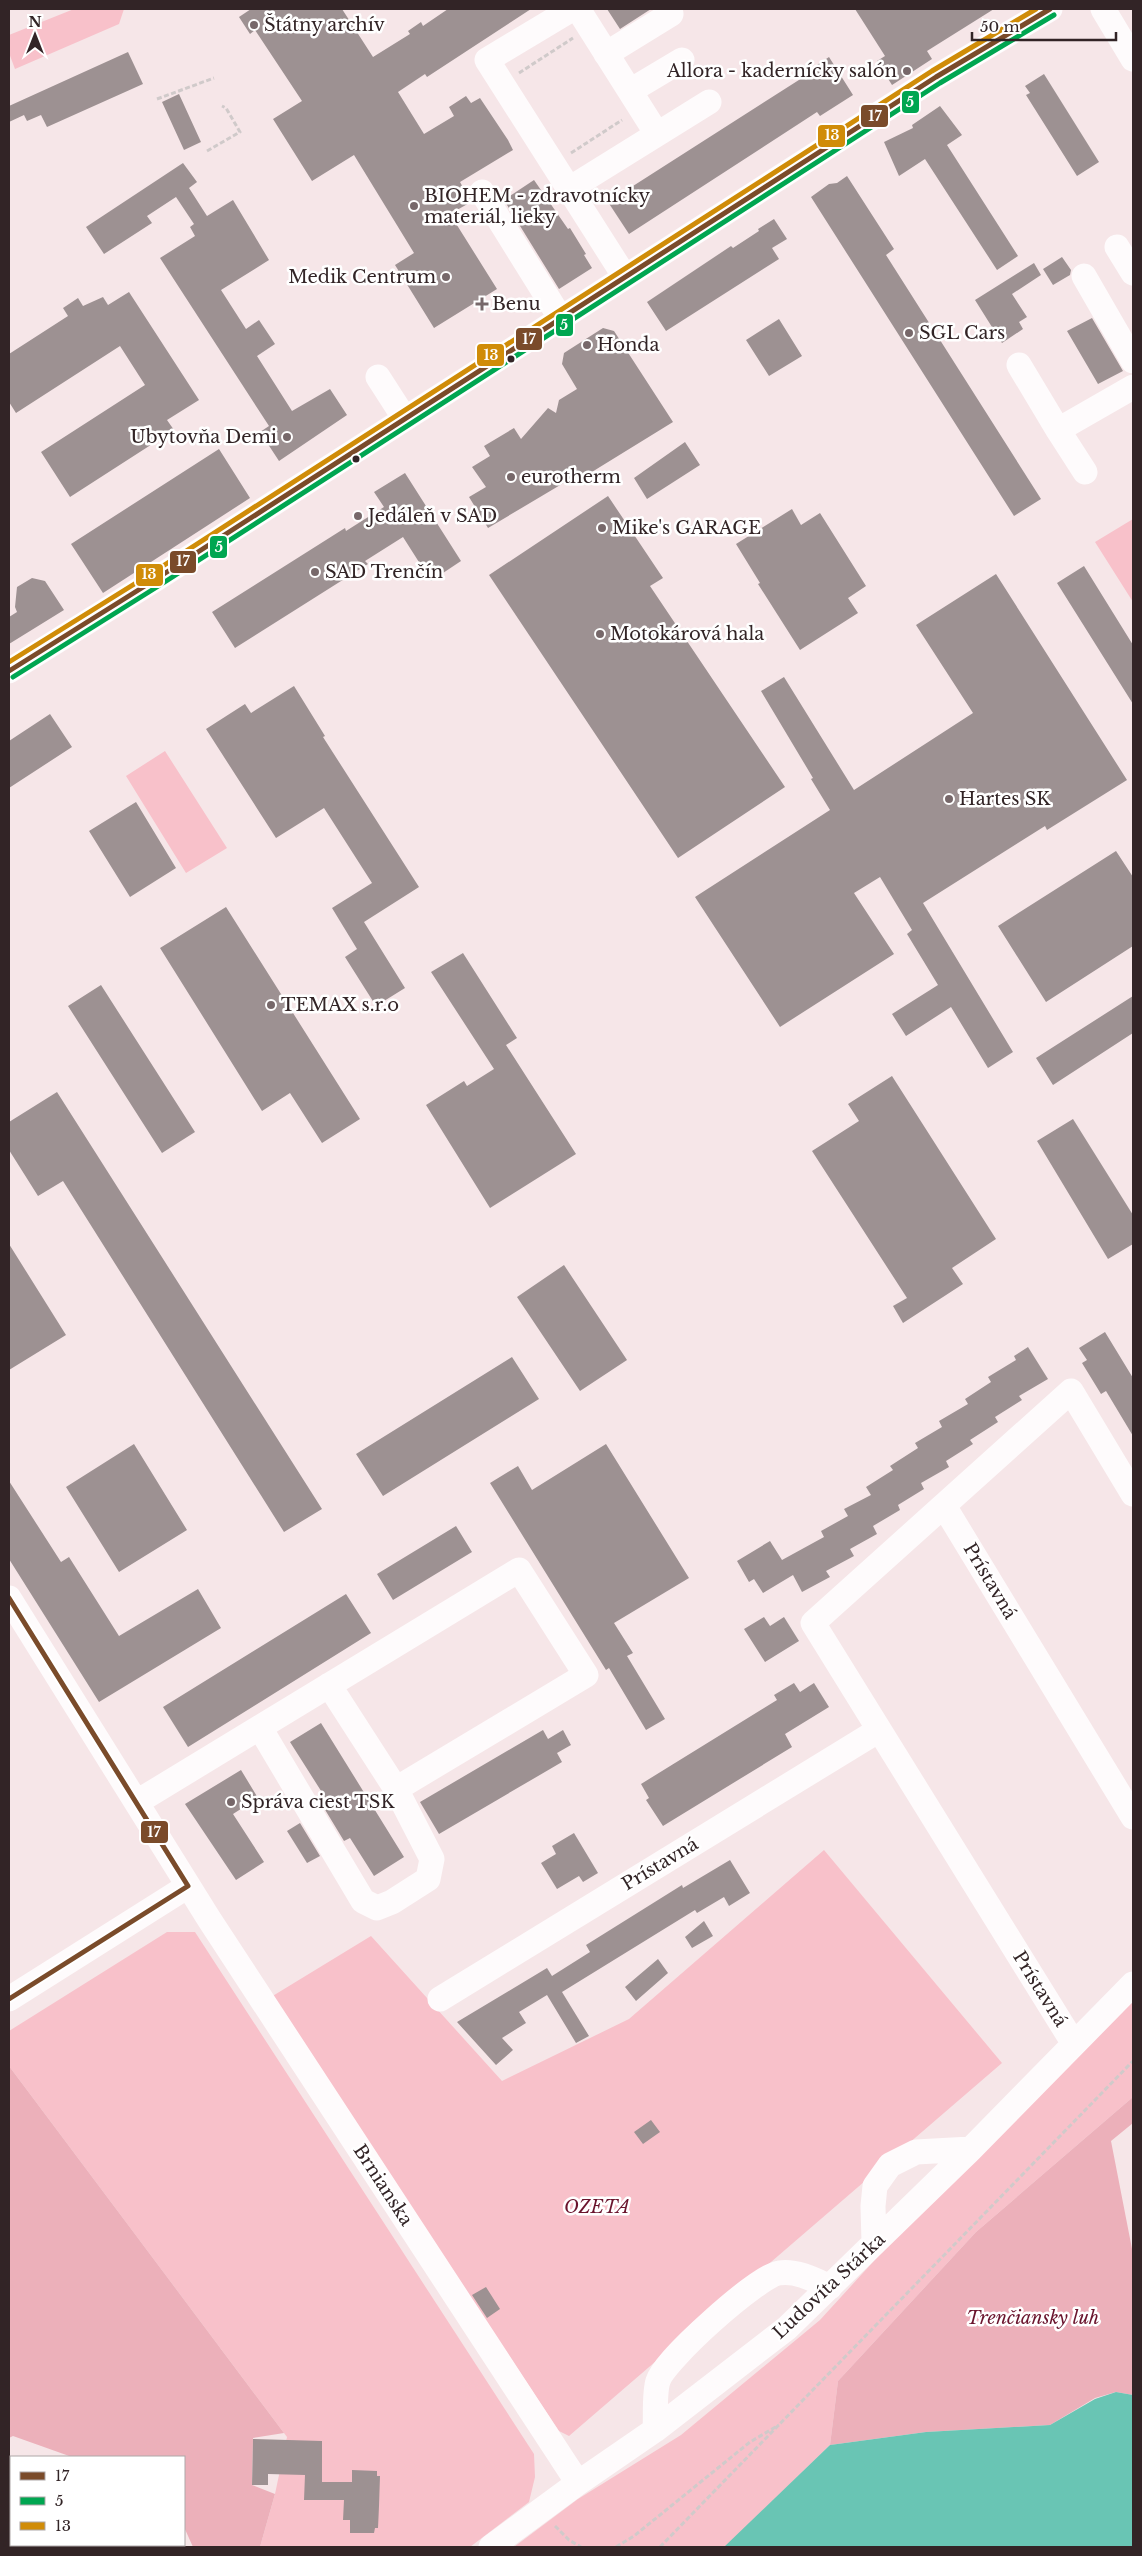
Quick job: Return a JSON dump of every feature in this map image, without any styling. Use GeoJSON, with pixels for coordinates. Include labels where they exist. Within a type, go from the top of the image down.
{"type":"FeatureCollection","features":[{"type":"Feature","properties":{"kind":"street"},"geometry":{"type":"LineString","coordinates":[[572,9],[487,60],[626,277]]}},
{"type":"Feature","properties":{"kind":"street"},"geometry":{"type":"LineString","coordinates":[[9,671],[936,77],[1050,9]]}},
{"type":"Feature","properties":{"kind":"street"},"geometry":{"type":"LineString","coordinates":[[1103,9],[1133,59]]}},
{"type":"Feature","properties":{"kind":"street"},"geometry":{"type":"LineString","coordinates":[[606,54],[672,14]]}},
{"type":"Feature","properties":{"kind":"street"},"geometry":{"type":"LineString","coordinates":[[583,18],[657,134]]}},
{"type":"Feature","properties":{"kind":"street"},"geometry":{"type":"LineString","coordinates":[[635,100],[682,60]]}},
{"type":"Feature","properties":{"kind":"street"},"geometry":{"type":"LineString","coordinates":[[569,189],[708,102]]}},
{"type":"Feature","properties":{"kind":"street"},"geometry":{"type":"LineString","coordinates":[[482,192],[561,319]]}},
{"type":"Feature","properties":{"kind":"street"},"geometry":{"type":"LineString","coordinates":[[1117,247],[1133,273]]}},
{"type":"Feature","properties":{"kind":"street"},"geometry":{"type":"LineString","coordinates":[[1084,276],[1133,361]]}},
{"type":"Feature","properties":{"kind":"street"},"geometry":{"type":"LineString","coordinates":[[1019,365],[1085,472]]}},
{"type":"Feature","properties":{"kind":"street"},"geometry":{"type":"LineString","coordinates":[[378,377],[405,419]]}},
{"type":"Feature","properties":{"kind":"street"},"geometry":{"type":"LineString","coordinates":[[1058,430],[1133,387]]}},
{"type":"Feature","properties":{"kind":"street","name":"Prístavná"},"geometry":{"type":"LineString","coordinates":[[1074,2044],[813,1623],[1071,1391],[1133,1494]]}},
{"type":"Feature","properties":{"kind":"street","name":"Prístavná"},"geometry":{"type":"LineString","coordinates":[[944,1506],[1132,1812]]}},
{"type":"Feature","properties":{"kind":"street"},"geometry":{"type":"LineString","coordinates":[[137,1802],[519,1570],[586,1675],[396,1789]]}},
{"type":"Feature","properties":{"kind":"street","name":"Brnianska"},"geometry":{"type":"LineString","coordinates":[[9,1598],[188,1886],[578,2483]]}},
{"type":"Feature","properties":{"kind":"street"},"geometry":{"type":"LineString","coordinates":[[260,1728],[363,1902],[377,1908],[392,1902],[428,1879],[432,1859],[396,1789],[329,1685]]}},
{"type":"Feature","properties":{"kind":"street","name":"Prístavná"},"geometry":{"type":"LineString","coordinates":[[440,1999],[879,1730]]}},
{"type":"Feature","properties":{"kind":"street"},"geometry":{"type":"LineString","coordinates":[[9,1999],[188,1886]]}},
{"type":"Feature","properties":{"kind":"street","name":"Ľudovíta Stárka"},"geometry":{"type":"LineString","coordinates":[[491,2547],[578,2483],[655,2430],[787,2328],[971,2149],[1133,1984]]}},
{"type":"Feature","properties":{"kind":"street"},"geometry":{"type":"LineString","coordinates":[[874,2243],[875,2186],[890,2165],[916,2152],[971,2149]]}},
{"type":"Feature","properties":{"kind":"street"},"geometry":{"type":"LineString","coordinates":[[655,2430],[658,2381],[670,2361],[748,2290],[779,2272],[806,2276],[830,2287]]}},
{"type":"Feature","properties":{"kind":"path"},"geometry":{"type":"LineString","coordinates":[[502,84],[583,18]]}},
{"type":"Feature","properties":{"kind":"path"},"geometry":{"type":"LineString","coordinates":[[157,99],[214,78]]}},
{"type":"Feature","properties":{"kind":"path"},"geometry":{"type":"LineString","coordinates":[[553,164],[635,100]]}},
{"type":"Feature","properties":{"kind":"path"},"geometry":{"type":"LineString","coordinates":[[207,151],[240,132],[226,108],[222,106]]}},
{"type":"Feature","properties":{"kind":"path"},"geometry":{"type":"LineString","coordinates":[[660,2547],[1133,2061]]}},
{"type":"Feature","properties":{"kind":"path"},"geometry":{"type":"LineString","coordinates":[[616,2547],[634,2536],[750,2442],[783,2422]]}},
{"type":"Feature","properties":{"kind":"path"},"geometry":{"type":"LineString","coordinates":[[540,2512],[569,2540],[582,2547]]}},
{"type":"Feature","properties":{"kind":"green space"},"geometry":{"type":"Polygon","coordinates":[[[74,9],[124,9],[119,24],[15,69],[9,53],[9,35],[74,9]]]}},
{"type":"Feature","properties":{"kind":"green space"},"geometry":{"type":"Polygon","coordinates":[[[1133,519],[1133,602],[1095,542],[1133,519]]]}},
{"type":"Feature","properties":{"kind":"green space"},"geometry":{"type":"Polygon","coordinates":[[[165,751],[227,848],[186,873],[126,776],[165,751]]]}},
{"type":"Feature","properties":{"kind":"green space","name":"OZETA"},"geometry":{"type":"Polygon","coordinates":[[[824,1850],[1002,2063],[569,2436],[559,2431],[271,1997],[371,1936],[502,2081],[629,2019],[824,1850]]]}},
{"type":"Feature","properties":{"kind":"green space"},"geometry":{"type":"Polygon","coordinates":[[[167,1932],[195,1932],[534,2454],[535,2477],[529,2502],[470,2547],[260,2547],[275,2494],[287,2437],[9,2066],[9,2031],[167,1932]]]}},
{"type":"Feature","properties":{"kind":"green space"},"geometry":{"type":"Polygon","coordinates":[[[1133,1977],[1133,2097],[976,2232],[838,2381],[830,2445],[725,2547],[514,2547],[578,2499],[681,2435],[820,2320],[1133,1977]]]}},
{"type":"Feature","properties":{"kind":"green space"},"geometry":{"type":"Polygon","coordinates":[[[9,2066],[284,2433],[253,2438],[252,2485],[275,2494],[260,2547],[193,2547],[185,2529],[185,2456],[69,2456],[13,2436],[9,2438],[9,2066]]]}},
{"type":"Feature","properties":{"kind":"green space","name":"Trenčiansky luh"},"geometry":{"type":"Polygon","coordinates":[[[1133,2097],[1133,2123],[1111,2141],[1133,2254],[1133,2395],[1116,2392],[1095,2398],[1050,2425],[926,2432],[830,2445],[838,2381],[976,2232],[1133,2097]]]}},
{"type":"Feature","properties":{"kind":"shaded area"},"geometry":{"type":"Polygon","coordinates":[[[1116,2392],[1133,2395],[1133,2547],[724,2547],[830,2445],[926,2432],[1050,2425],[1095,2399],[1116,2392]]]}},
{"type":"Feature","properties":{"kind":"building"},"geometry":{"type":"Polygon","coordinates":[[[251,9],[342,9],[373,57],[410,34],[408,31],[421,22],[423,26],[448,9],[531,9],[427,77],[425,74],[398,92],[424,134],[454,116],[449,107],[466,96],[471,103],[480,98],[508,140],[513,150],[460,182],[471,202],[450,214],[497,289],[434,328],[395,265],[414,253],[354,155],[312,181],[273,119],[302,101],[255,30],[250,34],[239,17],[251,9]]]}},
{"type":"Feature","properties":{"kind":"building"},"geometry":{"type":"Polygon","coordinates":[[[607,9],[651,9],[620,29],[607,9]]]}},
{"type":"Feature","properties":{"kind":"building"},"geometry":{"type":"Polygon","coordinates":[[[855,9],[994,9],[927,51],[932,59],[892,85],[877,61],[885,56],[855,9]]]}},
{"type":"Feature","properties":{"kind":"building"},"geometry":{"type":"Polygon","coordinates":[[[128,52],[143,84],[47,127],[41,115],[27,121],[24,115],[9,122],[9,106],[128,52]]]}},
{"type":"Feature","properties":{"kind":"building"},"geometry":{"type":"Polygon","coordinates":[[[829,57],[853,95],[820,116],[817,112],[629,234],[608,202],[813,71],[811,69],[829,57]]]}},
{"type":"Feature","properties":{"kind":"building"},"geometry":{"type":"Polygon","coordinates":[[[1044,74],[1099,162],[1077,176],[1026,95],[1030,93],[1025,86],[1044,74]]]}},
{"type":"Feature","properties":{"kind":"building"},"geometry":{"type":"Polygon","coordinates":[[[179,94],[201,142],[184,150],[162,102],[179,94]]]}},
{"type":"Feature","properties":{"kind":"building"},"geometry":{"type":"Polygon","coordinates":[[[940,106],[962,135],[947,145],[1018,256],[997,270],[925,159],[899,176],[884,142],[913,128],[912,125],[940,106]]]}},
{"type":"Feature","properties":{"kind":"building"},"geometry":{"type":"Polygon","coordinates":[[[183,163],[197,182],[189,188],[207,216],[233,200],[269,260],[221,290],[246,329],[259,320],[275,344],[257,356],[292,411],[330,389],[347,415],[279,461],[260,432],[269,426],[160,258],[195,236],[190,227],[194,224],[176,197],[147,216],[152,223],[104,254],[86,227],[183,163]]]}},
{"type":"Feature","properties":{"kind":"building"},"geometry":{"type":"Polygon","coordinates":[[[847,176],[894,249],[886,255],[1041,499],[1014,516],[811,197],[829,184],[837,183],[847,176]]]}},
{"type":"Feature","properties":{"kind":"building"},"geometry":{"type":"Polygon","coordinates":[[[534,180],[568,229],[570,228],[592,268],[559,289],[504,200],[534,180]]]}},
{"type":"Feature","properties":{"kind":"building"},"geometry":{"type":"Polygon","coordinates":[[[774,219],[787,239],[772,248],[779,259],[666,331],[647,302],[731,246],[733,248],[774,219]]]}},
{"type":"Feature","properties":{"kind":"building"},"geometry":{"type":"Polygon","coordinates":[[[1062,257],[1071,270],[1070,275],[1053,285],[1043,269],[1062,257]]]}},
{"type":"Feature","properties":{"kind":"building"},"geometry":{"type":"Polygon","coordinates":[[[1034,263],[1041,275],[1012,294],[1027,317],[1019,322],[1023,329],[1002,343],[975,300],[1034,263]]]}},
{"type":"Feature","properties":{"kind":"building"},"geometry":{"type":"Polygon","coordinates":[[[129,292],[199,400],[167,420],[174,430],[70,497],[41,452],[145,385],[120,346],[16,413],[9,402],[9,354],[68,316],[63,308],[78,298],[83,306],[103,297],[108,305],[129,292]]]}},
{"type":"Feature","properties":{"kind":"building"},"geometry":{"type":"Polygon","coordinates":[[[1092,318],[1123,371],[1098,384],[1067,331],[1092,318]]]}},
{"type":"Feature","properties":{"kind":"building"},"geometry":{"type":"Polygon","coordinates":[[[779,319],[802,356],[769,376],[746,340],[779,319]]]}},
{"type":"Feature","properties":{"kind":"building"},"geometry":{"type":"Polygon","coordinates":[[[603,328],[614,331],[673,422],[574,483],[572,478],[488,528],[469,497],[486,487],[472,467],[490,456],[484,446],[514,428],[521,439],[548,408],[556,413],[559,400],[577,389],[562,364],[564,353],[603,328]]]}},
{"type":"Feature","properties":{"kind":"building"},"geometry":{"type":"Polygon","coordinates":[[[685,442],[700,465],[647,499],[634,478],[685,442]]]}},
{"type":"Feature","properties":{"kind":"building"},"geometry":{"type":"Polygon","coordinates":[[[219,449],[250,498],[103,593],[71,544],[219,449]]]}},
{"type":"Feature","properties":{"kind":"building","name":"SAD Trenčín"},"geometry":{"type":"Polygon","coordinates":[[[405,473],[461,561],[431,581],[403,537],[365,561],[368,564],[235,648],[212,612],[345,528],[346,531],[384,507],[374,492],[405,473]]]}},
{"type":"Feature","properties":{"kind":"building"},"geometry":{"type":"Polygon","coordinates":[[[608,496],[663,578],[650,586],[785,787],[678,858],[489,575],[608,496]]]}},
{"type":"Feature","properties":{"kind":"building"},"geometry":{"type":"Polygon","coordinates":[[[792,509],[801,525],[820,513],[866,586],[848,598],[858,613],[800,650],[758,584],[760,583],[736,544],[792,509]]]}},
{"type":"Feature","properties":{"kind":"building"},"geometry":{"type":"Polygon","coordinates":[[[1084,566],[1133,645],[1133,704],[1057,583],[1084,566]]]}},
{"type":"Feature","properties":{"kind":"building"},"geometry":{"type":"Polygon","coordinates":[[[996,574],[1127,780],[1047,830],[1045,826],[923,903],[1013,1052],[988,1068],[951,1007],[906,1036],[892,1014],[938,985],[907,934],[912,930],[880,877],[854,893],[894,954],[780,1027],[695,897],[830,810],[761,691],[784,677],[854,790],[973,713],[916,625],[996,574]]]}},
{"type":"Feature","properties":{"kind":"building"},"geometry":{"type":"Polygon","coordinates":[[[32,578],[45,581],[64,610],[9,644],[9,617],[17,612],[15,607],[17,587],[32,578]]]}},
{"type":"Feature","properties":{"kind":"building"},"geometry":{"type":"Polygon","coordinates":[[[294,686],[325,736],[323,737],[419,887],[364,922],[405,988],[376,1006],[345,957],[357,949],[332,908],[372,883],[324,808],[276,838],[206,729],[245,704],[251,713],[294,686]]]}},
{"type":"Feature","properties":{"kind":"building"},"geometry":{"type":"Polygon","coordinates":[[[50,714],[72,747],[9,788],[9,741],[50,714]]]}},
{"type":"Feature","properties":{"kind":"building"},"geometry":{"type":"Polygon","coordinates":[[[136,802],[176,868],[130,897],[89,831],[136,802]]]}},
{"type":"Feature","properties":{"kind":"building"},"geometry":{"type":"Polygon","coordinates":[[[1116,851],[1133,877],[1133,946],[1046,1002],[998,926],[1116,851]]]}},
{"type":"Feature","properties":{"kind":"building"},"geometry":{"type":"Polygon","coordinates":[[[226,907],[360,1119],[322,1143],[290,1093],[262,1111],[160,948],[226,907]]]}},
{"type":"Feature","properties":{"kind":"building"},"geometry":{"type":"Polygon","coordinates":[[[463,953],[517,1038],[506,1045],[576,1154],[490,1208],[426,1105],[464,1081],[467,1086],[494,1069],[431,972],[463,953]]]}},
{"type":"Feature","properties":{"kind":"building"},"geometry":{"type":"Polygon","coordinates":[[[101,985],[195,1132],[162,1153],[68,1006],[101,985]]]}},
{"type":"Feature","properties":{"kind":"building"},"geometry":{"type":"Polygon","coordinates":[[[1133,996],[1133,1033],[1053,1085],[1036,1058],[1133,996]]]}},
{"type":"Feature","properties":{"kind":"building"},"geometry":{"type":"Polygon","coordinates":[[[892,1076],[996,1239],[952,1268],[963,1284],[903,1323],[893,1306],[907,1298],[812,1151],[859,1121],[848,1104],[892,1076]]]}},
{"type":"Feature","properties":{"kind":"building"},"geometry":{"type":"Polygon","coordinates":[[[57,1092],[322,1509],[284,1532],[63,1181],[38,1196],[9,1150],[9,1122],[57,1092]]]}},
{"type":"Feature","properties":{"kind":"building"},"geometry":{"type":"Polygon","coordinates":[[[1073,1119],[1133,1215],[1133,1244],[1108,1259],[1037,1141],[1073,1119]]]}},
{"type":"Feature","properties":{"kind":"building"},"geometry":{"type":"Polygon","coordinates":[[[9,1244],[66,1335],[9,1370],[9,1244]]]}},
{"type":"Feature","properties":{"kind":"building"},"geometry":{"type":"Polygon","coordinates":[[[564,1265],[627,1360],[580,1391],[517,1297],[564,1265]]]}},
{"type":"Feature","properties":{"kind":"building"},"geometry":{"type":"Polygon","coordinates":[[[1105,1332],[1133,1378],[1133,1436],[1106,1391],[1101,1394],[1082,1363],[1087,1360],[1079,1348],[1105,1332]]]}},
{"type":"Feature","properties":{"kind":"building"},"geometry":{"type":"Polygon","coordinates":[[[1028,1347],[1048,1379],[1019,1396],[1022,1400],[995,1417],[998,1422],[970,1440],[973,1444],[946,1461],[949,1467],[921,1483],[924,1489],[898,1505],[900,1510],[873,1526],[877,1534],[850,1549],[854,1556],[826,1571],[830,1577],[802,1592],[793,1575],[763,1593],[754,1579],[749,1582],[737,1561],[770,1541],[782,1560],[824,1537],[821,1531],[848,1516],[844,1509],[871,1495],[866,1487],[893,1470],[890,1466],[918,1448],[915,1443],[942,1427],[939,1421],[968,1404],[965,1399],[991,1382],[988,1377],[1016,1360],[1014,1356],[1028,1347]]]}},
{"type":"Feature","properties":{"kind":"building"},"geometry":{"type":"Polygon","coordinates":[[[512,1357],[539,1399],[383,1496],[356,1454],[512,1357]]]}},
{"type":"Feature","properties":{"kind":"building"},"geometry":{"type":"Polygon","coordinates":[[[134,1444],[187,1530],[119,1572],[66,1487],[134,1444]]]}},
{"type":"Feature","properties":{"kind":"building"},"geometry":{"type":"Polygon","coordinates":[[[606,1444],[689,1578],[614,1623],[633,1653],[627,1656],[665,1719],[646,1730],[609,1668],[606,1670],[490,1483],[518,1466],[532,1490],[606,1444]]]}},
{"type":"Feature","properties":{"kind":"building"},"geometry":{"type":"Polygon","coordinates":[[[9,1481],[61,1562],[69,1557],[119,1636],[198,1589],[221,1628],[99,1702],[9,1559],[9,1481]]]}},
{"type":"Feature","properties":{"kind":"building"},"geometry":{"type":"Polygon","coordinates":[[[456,1526],[472,1552],[393,1600],[377,1574],[456,1526]]]}},
{"type":"Feature","properties":{"kind":"building"},"geometry":{"type":"Polygon","coordinates":[[[346,1594],[371,1633],[188,1747],[163,1707],[346,1594]]]}},
{"type":"Feature","properties":{"kind":"building"},"geometry":{"type":"Polygon","coordinates":[[[764,1617],[770,1626],[784,1617],[799,1641],[765,1662],[744,1629],[764,1617]]]}},
{"type":"Feature","properties":{"kind":"building"},"geometry":{"type":"Polygon","coordinates":[[[794,1683],[800,1692],[814,1683],[829,1707],[785,1734],[792,1747],[663,1826],[646,1800],[649,1798],[641,1784],[777,1700],[774,1695],[794,1683]]]}},
{"type":"Feature","properties":{"kind":"building"},"geometry":{"type":"Polygon","coordinates":[[[321,1723],[404,1857],[374,1876],[350,1838],[344,1841],[324,1808],[330,1805],[290,1742],[321,1723]]]}},
{"type":"Feature","properties":{"kind":"building"},"geometry":{"type":"Polygon","coordinates":[[[543,1730],[548,1739],[563,1730],[571,1745],[557,1753],[562,1762],[439,1834],[420,1802],[543,1730]]]}},
{"type":"Feature","properties":{"kind":"building"},"geometry":{"type":"Polygon","coordinates":[[[241,1770],[258,1798],[233,1814],[264,1862],[236,1880],[185,1804],[241,1770]]]}},
{"type":"Feature","properties":{"kind":"building"},"geometry":{"type":"Polygon","coordinates":[[[300,1823],[320,1856],[307,1863],[287,1831],[300,1823]]]}},
{"type":"Feature","properties":{"kind":"building"},"geometry":{"type":"Polygon","coordinates":[[[574,1833],[598,1873],[583,1882],[579,1876],[557,1889],[541,1863],[556,1854],[552,1846],[574,1833]]]}},
{"type":"Feature","properties":{"kind":"building"},"geometry":{"type":"Polygon","coordinates":[[[730,1860],[750,1893],[729,1906],[724,1897],[697,1913],[695,1910],[562,1992],[589,2036],[576,2043],[547,1995],[519,2012],[526,2023],[502,2038],[513,2050],[496,2065],[457,2022],[547,1968],[552,1976],[590,1952],[586,1945],[682,1885],[683,1888],[730,1860]]]}},
{"type":"Feature","properties":{"kind":"building"},"geometry":{"type":"Polygon","coordinates":[[[704,1921],[713,1936],[692,1948],[685,1937],[704,1921]]]}},
{"type":"Feature","properties":{"kind":"building"},"geometry":{"type":"Polygon","coordinates":[[[658,1959],[668,1973],[636,2001],[625,1987],[658,1959]]]}},
{"type":"Feature","properties":{"kind":"building"},"geometry":{"type":"Polygon","coordinates":[[[651,2120],[660,2132],[643,2144],[634,2132],[651,2120]]]}},
{"type":"Feature","properties":{"kind":"building"},"geometry":{"type":"Polygon","coordinates":[[[486,2287],[500,2309],[487,2318],[472,2295],[486,2287]]]}},
{"type":"Feature","properties":{"kind":"building"},"geometry":{"type":"Polygon","coordinates":[[[253,2439],[322,2441],[322,2482],[352,2482],[352,2470],[377,2471],[377,2476],[380,2476],[378,2528],[375,2528],[374,2533],[350,2533],[350,2520],[343,2520],[344,2500],[304,2500],[305,2475],[268,2474],[268,2485],[252,2485],[253,2439]]]}},
{"type":"Feature","properties":{"kind":"transit line","name":"13"},"geometry":{"type":"LineString","coordinates":[[9,662],[152,573],[932,71],[1036,9]]}},
{"type":"Feature","properties":{"kind":"transit line","name":"17"},"geometry":{"type":"LineString","coordinates":[[9,671],[156,579],[936,77],[1050,9]]}},
{"type":"Feature","properties":{"kind":"transit line","name":"5"},"geometry":{"type":"LineString","coordinates":[[13,677],[160,585],[940,83],[1054,15]]}},
{"type":"Feature","properties":{"kind":"transit line","name":"17"},"geometry":{"type":"LineString","coordinates":[[9,1598],[188,1886],[9,1999]]}},
{"type":"Feature","properties":{"kind":"place","name":"Štátny archív"},"geometry":{"type":"Point","coordinates":[254,25]}},
{"type":"Feature","properties":{"kind":"place","name":"Allora - kadernícky salón"},"geometry":{"type":"Point","coordinates":[907,71]}},
{"type":"Feature","properties":{"kind":"place","name":"BIOHEM - zdravotnícky materiál, lieky"},"geometry":{"type":"Point","coordinates":[414,206]}},
{"type":"Feature","properties":{"kind":"place","name":"Medik Centrum"},"geometry":{"type":"Point","coordinates":[446,277]}},
{"type":"Feature","properties":{"kind":"place","name":"Benu"},"geometry":{"type":"Point","coordinates":[482,304]}},
{"type":"Feature","properties":{"kind":"place","name":"SGL Cars"},"geometry":{"type":"Point","coordinates":[909,333]}},
{"type":"Feature","properties":{"kind":"place","name":"Honda"},"geometry":{"type":"Point","coordinates":[587,345]}},
{"type":"Feature","properties":{"kind":"place","name":"Ubytovňa Demi"},"geometry":{"type":"Point","coordinates":[287,437]}},
{"type":"Feature","properties":{"kind":"place","name":"eurotherm"},"geometry":{"type":"Point","coordinates":[511,477]}},
{"type":"Feature","properties":{"kind":"place","name":"Jedáleň v SAD"},"geometry":{"type":"Point","coordinates":[358,516]}},
{"type":"Feature","properties":{"kind":"place","name":"Mike's GARAGE"},"geometry":{"type":"Point","coordinates":[602,528]}},
{"type":"Feature","properties":{"kind":"place","name":"SAD Trenčín"},"geometry":{"type":"Point","coordinates":[315,572]}},
{"type":"Feature","properties":{"kind":"place","name":"Motokárová hala"},"geometry":{"type":"Point","coordinates":[600,634]}},
{"type":"Feature","properties":{"kind":"place","name":"Hartes SK"},"geometry":{"type":"Point","coordinates":[949,799]}},
{"type":"Feature","properties":{"kind":"place","name":"TEMAX s.r.o"},"geometry":{"type":"Point","coordinates":[271,1005]}},
{"type":"Feature","properties":{"kind":"place","name":"Správa ciest TSK"},"geometry":{"type":"Point","coordinates":[231,1802]}}]}
